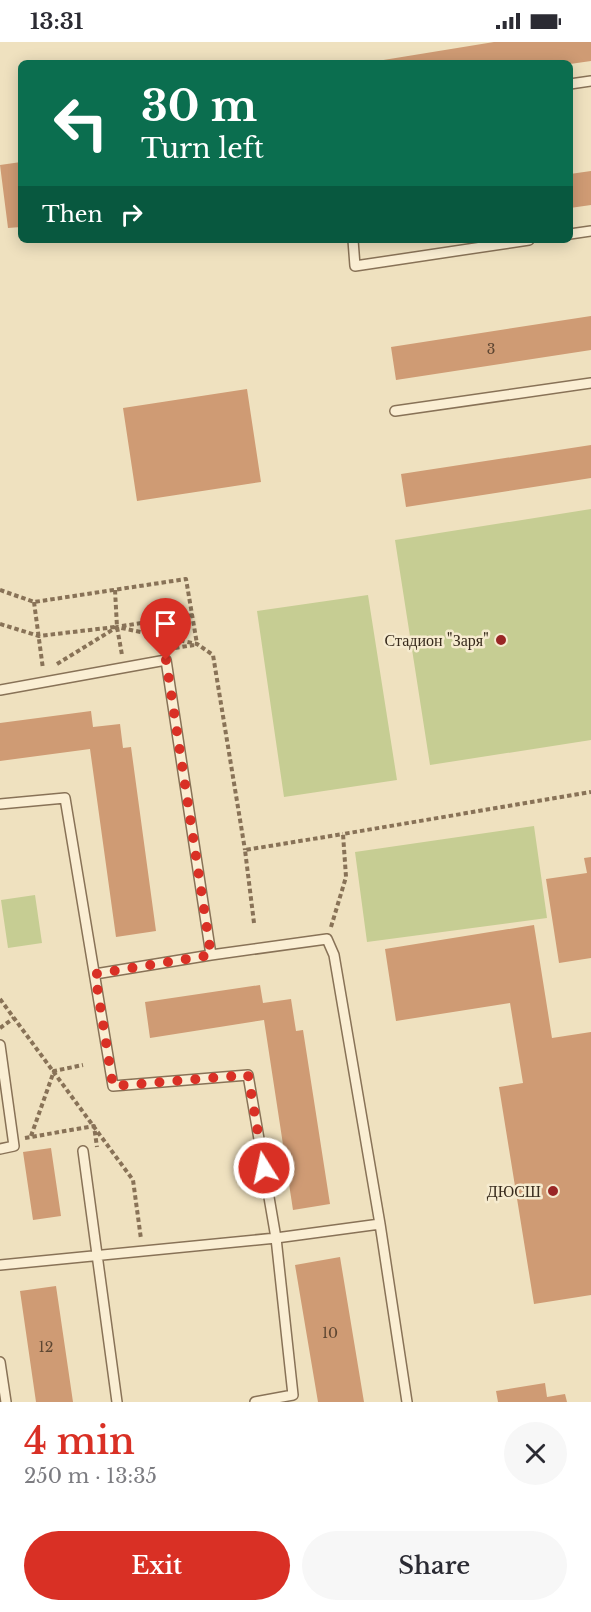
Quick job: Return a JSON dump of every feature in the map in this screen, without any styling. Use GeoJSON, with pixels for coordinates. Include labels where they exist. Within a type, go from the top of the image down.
{"type":"FeatureCollection","features":[{"type":"Feature","properties":{"kind":"lane"},"geometry":{"type":"LineString","coordinates":[[573,84],[591,81]]}},
{"type":"Feature","properties":{"kind":"lane"},"geometry":{"type":"LineString","coordinates":[[573,234],[591,231]]}},
{"type":"Feature","properties":{"kind":"lane"},"geometry":{"type":"LineString","coordinates":[[352,243],[355,266],[509,243]]}},
{"type":"Feature","properties":{"kind":"lane"},"geometry":{"type":"LineString","coordinates":[[395,411],[591,383]]}},
{"type":"Feature","properties":{"kind":"lane"},"geometry":{"type":"LineString","coordinates":[[0,690],[166,660],[211,955]]}},
{"type":"Feature","properties":{"kind":"lane"},"geometry":{"type":"LineString","coordinates":[[0,804],[65,798],[113,1086],[248,1075],[276,1238],[293,1395],[255,1402]]}},
{"type":"Feature","properties":{"kind":"lane"},"geometry":{"type":"LineString","coordinates":[[95,974],[327,939],[334,955],[380,1224],[407,1402]]}},
{"type":"Feature","properties":{"kind":"lane"},"geometry":{"type":"LineString","coordinates":[[0,1045],[14,1146],[0,1149]]}},
{"type":"Feature","properties":{"kind":"lane"},"geometry":{"type":"LineString","coordinates":[[83,1151],[99,1255],[117,1402]]}},
{"type":"Feature","properties":{"kind":"lane"},"geometry":{"type":"LineString","coordinates":[[0,1265],[276,1238],[380,1224]]}},
{"type":"Feature","properties":{"kind":"lane"},"geometry":{"type":"LineString","coordinates":[[0,1362],[6,1402]]}},
{"type":"Feature","properties":{"kind":"path"},"geometry":{"type":"LineString","coordinates":[[0,590],[34,602],[186,579],[198,644]]}},
{"type":"Feature","properties":{"kind":"path"},"geometry":{"type":"LineString","coordinates":[[115,590],[117,627],[123,658]]}},
{"type":"Feature","properties":{"kind":"path"},"geometry":{"type":"LineString","coordinates":[[34,602],[44,672],[117,627],[198,644],[213,655],[245,850],[254,923]]}},
{"type":"Feature","properties":{"kind":"path"},"geometry":{"type":"LineString","coordinates":[[0,624],[39,636],[193,615]]}},
{"type":"Feature","properties":{"kind":"path"},"geometry":{"type":"LineString","coordinates":[[165,650],[198,644]]}},
{"type":"Feature","properties":{"kind":"path"},"geometry":{"type":"LineString","coordinates":[[55,670],[66,668]]}},
{"type":"Feature","properties":{"kind":"path"},"geometry":{"type":"LineString","coordinates":[[245,850],[591,792]]}},
{"type":"Feature","properties":{"kind":"path"},"geometry":{"type":"LineString","coordinates":[[327,939],[346,877],[343,834]]}},
{"type":"Feature","properties":{"kind":"path"},"geometry":{"type":"LineString","coordinates":[[0,999],[133,1180],[142,1252]]}},
{"type":"Feature","properties":{"kind":"path"},"geometry":{"type":"LineString","coordinates":[[0,1028],[14,1018]]}},
{"type":"Feature","properties":{"kind":"path"},"geometry":{"type":"LineString","coordinates":[[54,1071],[83,1065]]}},
{"type":"Feature","properties":{"kind":"path"},"geometry":{"type":"LineString","coordinates":[[54,1071],[30,1136],[94,1126]]}},
{"type":"Feature","properties":{"kind":"green space","name":"Стадион \"Заря\""},"geometry":{"type":"Polygon","coordinates":[[[591,509],[591,740],[430,765],[395,540],[591,509]]]}},
{"type":"Feature","properties":{"kind":"green space"},"geometry":{"type":"Polygon","coordinates":[[[368,595],[397,780],[284,797],[257,611],[368,595]]]}},
{"type":"Feature","properties":{"kind":"green space"},"geometry":{"type":"Polygon","coordinates":[[[534,826],[547,918],[367,942],[355,852],[534,826]]]}},
{"type":"Feature","properties":{"kind":"green space"},"geometry":{"type":"Polygon","coordinates":[[[35,895],[42,943],[8,948],[1,900],[35,895]]]}},
{"type":"Feature","properties":{"kind":"building"},"geometry":{"type":"Polygon","coordinates":[[[494,42],[591,42],[591,61],[573,64],[573,60],[383,60],[494,42]]]}},
{"type":"Feature","properties":{"kind":"building"},"geometry":{"type":"Polygon","coordinates":[[[18,162],[18,227],[8,228],[0,165],[18,162]]]}},
{"type":"Feature","properties":{"kind":"building"},"geometry":{"type":"Polygon","coordinates":[[[591,171],[591,205],[573,208],[573,174],[591,171]]]}},
{"type":"Feature","properties":{"kind":"building"},"geometry":{"type":"Polygon","coordinates":[[[591,316],[591,350],[396,380],[391,347],[591,316]]]}},
{"type":"Feature","properties":{"kind":"building"},"geometry":{"type":"Polygon","coordinates":[[[247,389],[261,482],[137,501],[123,408],[247,389]]]}},
{"type":"Feature","properties":{"kind":"building"},"geometry":{"type":"Polygon","coordinates":[[[591,445],[591,478],[406,507],[401,474],[591,445]]]}},
{"type":"Feature","properties":{"kind":"building"},"geometry":{"type":"Polygon","coordinates":[[[91,711],[93,727],[120,724],[123,748],[131,747],[156,931],[116,937],[90,749],[0,761],[0,723],[91,711]]]}},
{"type":"Feature","properties":{"kind":"building"},"geometry":{"type":"Polygon","coordinates":[[[591,857],[591,958],[559,963],[546,879],[587,873],[584,858],[591,857]]]}},
{"type":"Feature","properties":{"kind":"building","name":"ДЮСШ"},"geometry":{"type":"Polygon","coordinates":[[[534,925],[552,1038],[591,1032],[591,1295],[534,1304],[499,1087],[523,1083],[510,1003],[396,1021],[385,949],[534,925]]]}},
{"type":"Feature","properties":{"kind":"building"},"geometry":{"type":"Polygon","coordinates":[[[260,985],[263,1003],[291,999],[296,1031],[303,1030],[330,1204],[293,1210],[264,1020],[150,1038],[145,1002],[260,985]]]}},
{"type":"Feature","properties":{"kind":"building"},"geometry":{"type":"Polygon","coordinates":[[[51,1148],[61,1216],[33,1220],[23,1152],[51,1148]]]}},
{"type":"Feature","properties":{"kind":"building"},"geometry":{"type":"Polygon","coordinates":[[[340,1257],[364,1402],[318,1402],[295,1265],[340,1257]]]}},
{"type":"Feature","properties":{"kind":"building"},"geometry":{"type":"Polygon","coordinates":[[[56,1286],[73,1402],[36,1402],[20,1291],[56,1286]]]}},
{"type":"Feature","properties":{"kind":"building"},"geometry":{"type":"Polygon","coordinates":[[[545,1383],[547,1397],[565,1394],[567,1402],[498,1402],[496,1391],[545,1383]]]}},
{"type":"Feature","properties":{"kind":"place","name":"Стадион \"Заря\""},"geometry":{"type":"Point","coordinates":[501,640]}},
{"type":"Feature","properties":{"kind":"place","name":"ДЮСШ"},"geometry":{"type":"Point","coordinates":[553,1191]}},
{"type":"Feature","properties":{"kind":"route"},"geometry":{"type":"LineString","coordinates":[[166,660],[211,955],[95,974],[113,1086],[248,1075],[264,1168]]}}]}
